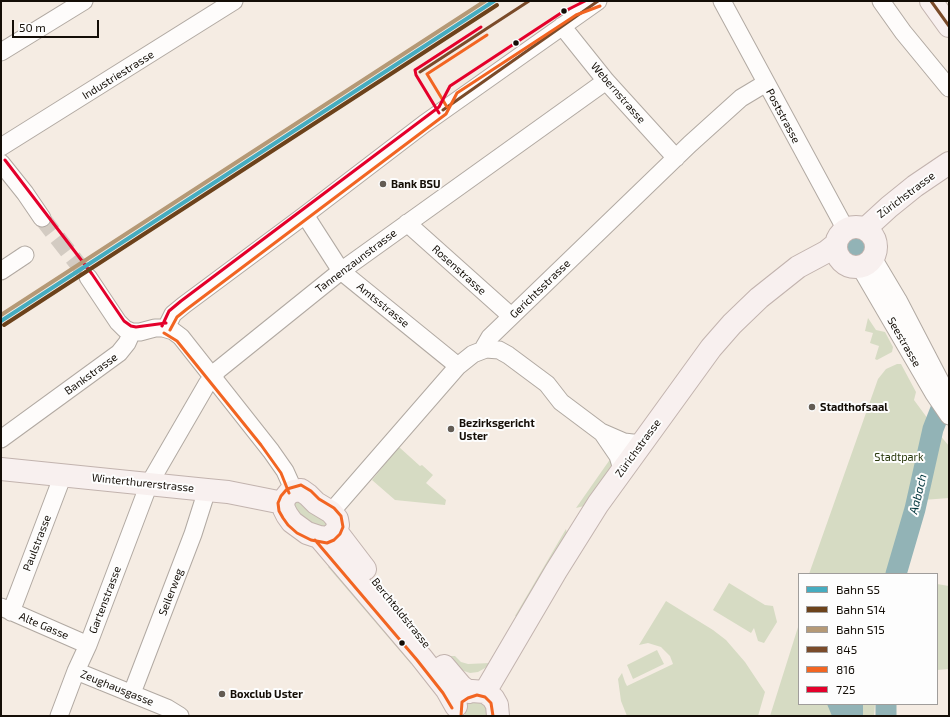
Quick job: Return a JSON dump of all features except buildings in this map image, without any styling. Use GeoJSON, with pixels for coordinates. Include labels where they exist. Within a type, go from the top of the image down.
{"type":"FeatureCollection","features":[{"type":"Feature","properties":{"kind":"main road"},"geometry":{"type":"LineString","coordinates":[[931,1],[949,26]]}},
{"type":"Feature","properties":{"kind":"main road","name":"Zürichstrasse"},"geometry":{"type":"LineString","coordinates":[[482,707],[559,565],[622,469],[711,348],[732,324],[759,298],[781,280],[808,261],[826,252],[856,247],[894,202],[949,163]]}},
{"type":"Feature","properties":{"kind":"main road","name":"Zürichstrasse"},"geometry":{"type":"LineString","coordinates":[[482,707],[571,573],[608,513],[654,447],[665,435],[697,389],[739,334],[771,304],[802,280],[856,247],[949,177]]}},
{"type":"Feature","properties":{"kind":"main road","name":"Winterthurerstrasse"},"geometry":{"type":"LineString","coordinates":[[1,469],[289,497],[301,490],[316,503],[329,527]]}},
{"type":"Feature","properties":{"kind":"main road"},"geometry":{"type":"LineString","coordinates":[[289,497],[284,509],[292,522],[306,533],[329,527]]}},
{"type":"Feature","properties":{"kind":"main road","name":"Berchtoldstrasse"},"geometry":{"type":"LineString","coordinates":[[329,527],[460,686],[482,707]]}},
{"type":"Feature","properties":{"kind":"street"},"geometry":{"type":"LineString","coordinates":[[1,52],[84,1]]}},
{"type":"Feature","properties":{"kind":"street","name":"Industriestrasse"},"geometry":{"type":"LineString","coordinates":[[1,147],[234,1]]}},
{"type":"Feature","properties":{"kind":"street"},"geometry":{"type":"LineString","coordinates":[[166,328],[173,314],[184,305],[424,124],[598,1]]}},
{"type":"Feature","properties":{"kind":"street","name":"Poststrasse"},"geometry":{"type":"LineString","coordinates":[[722,1],[856,247]]}},
{"type":"Feature","properties":{"kind":"street"},"geometry":{"type":"LineString","coordinates":[[881,1],[903,32],[949,88]]}},
{"type":"Feature","properties":{"kind":"street","name":"Webernstrasse"},"geometry":{"type":"LineString","coordinates":[[562,26],[606,81],[676,158]]}},
{"type":"Feature","properties":{"kind":"street","name":"Tannenzaunstrasse"},"geometry":{"type":"LineString","coordinates":[[149,484],[203,391],[218,370],[341,271],[606,81]]}},
{"type":"Feature","properties":{"kind":"street","name":"Gerichtsstrasse"},"geometry":{"type":"LineString","coordinates":[[329,527],[458,366],[469,357],[483,350],[490,336],[690,144],[741,98],[766,83]]}},
{"type":"Feature","properties":{"kind":"street"},"geometry":{"type":"LineString","coordinates":[[1,163],[25,193],[42,218]]}},
{"type":"Feature","properties":{"kind":"street","name":"Amtsstrasse"},"geometry":{"type":"LineString","coordinates":[[305,215],[341,271],[458,366]]}},
{"type":"Feature","properties":{"kind":"street","name":"Rosenstrasse"},"geometry":{"type":"LineString","coordinates":[[407,223],[511,316]]}},
{"type":"Feature","properties":{"kind":"street","name":"Seestrasse"},"geometry":{"type":"LineString","coordinates":[[856,247],[944,401]]}},
{"type":"Feature","properties":{"kind":"street"},"geometry":{"type":"LineString","coordinates":[[1,271],[25,255]]}},
{"type":"Feature","properties":{"kind":"street"},"geometry":{"type":"LineString","coordinates":[[88,277],[118,322],[126,329],[132,332],[140,332],[166,328],[173,331],[180,337],[272,451],[285,471],[289,497]]}},
{"type":"Feature","properties":{"kind":"street","name":"Bankstrasse"},"geometry":{"type":"LineString","coordinates":[[1,439],[119,353],[127,343],[132,332]]}},
{"type":"Feature","properties":{"kind":"street"},"geometry":{"type":"LineString","coordinates":[[483,350],[495,349],[508,355],[547,384],[561,402],[601,432],[624,442],[641,444]]}},
{"type":"Feature","properties":{"kind":"street"},"geometry":{"type":"LineString","coordinates":[[601,432],[618,456],[622,469]]}},
{"type":"Feature","properties":{"kind":"street","name":"Paulstrasse"},"geometry":{"type":"LineString","coordinates":[[6,610],[63,475]]}},
{"type":"Feature","properties":{"kind":"street","name":"Gartenstrasse"},"geometry":{"type":"LineString","coordinates":[[58,716],[88,645],[149,484]]}},
{"type":"Feature","properties":{"kind":"street","name":"Seilerweg"},"geometry":{"type":"LineString","coordinates":[[132,693],[193,534],[207,490]]}},
{"type":"Feature","properties":{"kind":"street","name":"Alte Gasse"},"geometry":{"type":"LineString","coordinates":[[6,610],[88,645]]}},
{"type":"Feature","properties":{"kind":"street","name":"Zeughausgasse"},"geometry":{"type":"LineString","coordinates":[[76,671],[167,708],[180,716]]}},
{"type":"Feature","properties":{"kind":"green space"},"geometry":{"type":"Polygon","coordinates":[[[868,318],[876,330],[885,332],[893,347],[892,352],[877,360],[875,359],[879,346],[870,343],[873,333],[865,331],[868,318]]]}},
{"type":"Feature","properties":{"kind":"green space","name":"Stadtpark"},"geometry":{"type":"Polygon","coordinates":[[[897,364],[901,364],[916,392],[914,400],[949,446],[949,498],[910,501],[888,573],[809,573],[878,379],[886,369],[897,364]]]}},
{"type":"Feature","properties":{"kind":"green space"},"geometry":{"type":"Polygon","coordinates":[[[399,447],[420,466],[422,465],[433,475],[426,483],[446,500],[445,505],[395,500],[372,480],[399,447]]]}},
{"type":"Feature","properties":{"kind":"green space"},"geometry":{"type":"Polygon","coordinates":[[[611,458],[613,465],[584,506],[576,508],[611,458]]]}},
{"type":"Feature","properties":{"kind":"green space"},"geometry":{"type":"Polygon","coordinates":[[[292,498],[317,510],[330,528],[308,528],[289,501],[292,498]]]}},
{"type":"Feature","properties":{"kind":"green space"},"geometry":{"type":"Polygon","coordinates":[[[566,529],[567,534],[519,617],[515,616],[566,529]]]}},
{"type":"Feature","properties":{"kind":"green space"},"geometry":{"type":"Polygon","coordinates":[[[331,565],[413,662],[411,664],[328,567],[331,565]]]}},
{"type":"Feature","properties":{"kind":"green space"},"geometry":{"type":"Polygon","coordinates":[[[729,583],[765,605],[773,606],[777,622],[764,643],[758,641],[754,628],[751,633],[713,610],[729,583]]]}},
{"type":"Feature","properties":{"kind":"green space"},"geometry":{"type":"Polygon","coordinates":[[[938,584],[949,586],[949,669],[938,670],[938,584]]]}},
{"type":"Feature","properties":{"kind":"green space"},"geometry":{"type":"Polygon","coordinates":[[[666,601],[713,630],[726,640],[745,662],[765,692],[758,716],[627,716],[621,701],[618,679],[622,673],[627,686],[673,664],[670,656],[661,647],[648,643],[639,645],[666,601]]]}},
{"type":"Feature","properties":{"kind":"green space"},"geometry":{"type":"Polygon","coordinates":[[[798,627],[798,705],[875,705],[874,716],[770,716],[798,627]]]}},
{"type":"Feature","properties":{"kind":"green space"},"geometry":{"type":"Polygon","coordinates":[[[657,650],[664,664],[633,679],[627,665],[657,650]]]}},
{"type":"Feature","properties":{"kind":"green space"},"geometry":{"type":"Polygon","coordinates":[[[455,656],[461,662],[468,664],[490,663],[478,672],[470,673],[461,670],[449,657],[455,656]]]}},
{"type":"Feature","properties":{"kind":"green space"},"geometry":{"type":"Polygon","coordinates":[[[469,701],[483,701],[487,709],[487,716],[465,716],[465,708],[469,701]]]}},
{"type":"Feature","properties":{"kind":"water"},"geometry":{"type":"Polygon","coordinates":[[[856,237],[863,240],[866,247],[863,254],[856,257],[849,254],[846,247],[849,240],[856,237]]]}},
{"type":"Feature","properties":{"kind":"water"},"geometry":{"type":"Polygon","coordinates":[[[827,705],[863,705],[863,716],[832,716],[827,705]]]}},
{"type":"Feature","properties":{"kind":"waterway","name":"Aabach"},"geometry":{"type":"LineString","coordinates":[[896,573],[915,509],[933,429],[949,392]]}},
{"type":"Feature","properties":{"kind":"waterway","name":"Aabach"},"geometry":{"type":"LineString","coordinates":[[886,705],[886,716]]}},
{"type":"Feature","properties":{"kind":"tunnel"},"geometry":{"type":"LineString","coordinates":[[42,218],[88,277]]}},
{"type":"Feature","properties":{"kind":"rail line","name":"S15"},"geometry":{"type":"LineString","coordinates":[[1,315],[485,1]]}},
{"type":"Feature","properties":{"kind":"rail line","name":"S5"},"geometry":{"type":"LineString","coordinates":[[1,321],[494,1]]}},
{"type":"Feature","properties":{"kind":"rail line","name":"S14"},"geometry":{"type":"LineString","coordinates":[[4,325],[497,5]]}},
{"type":"Feature","properties":{"kind":"transit line","name":"845"},"geometry":{"type":"LineString","coordinates":[[420,72],[529,1]]}},
{"type":"Feature","properties":{"kind":"transit line","name":"725"},"geometry":{"type":"LineString","coordinates":[[162,326],[169,311],[181,301],[439,107],[450,86],[561,13],[585,1]]}},
{"type":"Feature","properties":{"kind":"transit line","name":"845"},"geometry":{"type":"LineString","coordinates":[[443,110],[598,1]]}},
{"type":"Feature","properties":{"kind":"transit line","name":"845"},"geometry":{"type":"LineString","coordinates":[[931,1],[949,26]]}},
{"type":"Feature","properties":{"kind":"transit line","name":"816"},"geometry":{"type":"LineString","coordinates":[[170,330],[177,317],[187,309],[446,114],[457,93],[576,15],[600,6]]}},
{"type":"Feature","properties":{"kind":"transit line","name":"725"},"geometry":{"type":"LineString","coordinates":[[439,113],[416,75],[415,70],[481,27]]}},
{"type":"Feature","properties":{"kind":"transit line","name":"816"},"geometry":{"type":"LineString","coordinates":[[447,107],[427,74],[487,35]]}},
{"type":"Feature","properties":{"kind":"transit line","name":"725"},"geometry":{"type":"LineString","coordinates":[[5,160],[92,274],[124,321],[131,326],[136,327],[166,323]]}},
{"type":"Feature","properties":{"kind":"transit line","name":"816"},"geometry":{"type":"LineString","coordinates":[[164,333],[177,341],[261,445],[281,473],[289,493]]}},
{"type":"Feature","properties":{"kind":"transit line","name":"816"},"geometry":{"type":"LineString","coordinates":[[301,485],[334,508],[341,516],[343,527],[340,534],[334,540],[327,543],[311,540],[297,533],[283,518],[279,511],[278,503],[281,496],[287,489],[301,485]]}},
{"type":"Feature","properties":{"kind":"transit line","name":"816"},"geometry":{"type":"LineString","coordinates":[[315,540],[417,660],[443,693],[452,708]]}},
{"type":"Feature","properties":{"kind":"transit line","name":"816"},"geometry":{"type":"LineString","coordinates":[[461,716],[462,702],[477,695],[485,697],[491,703],[493,716]]}},
{"type":"Feature","properties":{"kind":"place","name":"Bank BSU"},"geometry":{"type":"Point","coordinates":[383,184]}},
{"type":"Feature","properties":{"kind":"place","name":"Stadthofsaal"},"geometry":{"type":"Point","coordinates":[812,407]}},
{"type":"Feature","properties":{"kind":"place","name":"Bezirksgericht Uster"},"geometry":{"type":"Point","coordinates":[451,429]}},
{"type":"Feature","properties":{"kind":"place","name":"Boxclub Uster"},"geometry":{"type":"Point","coordinates":[222,694]}}]}
